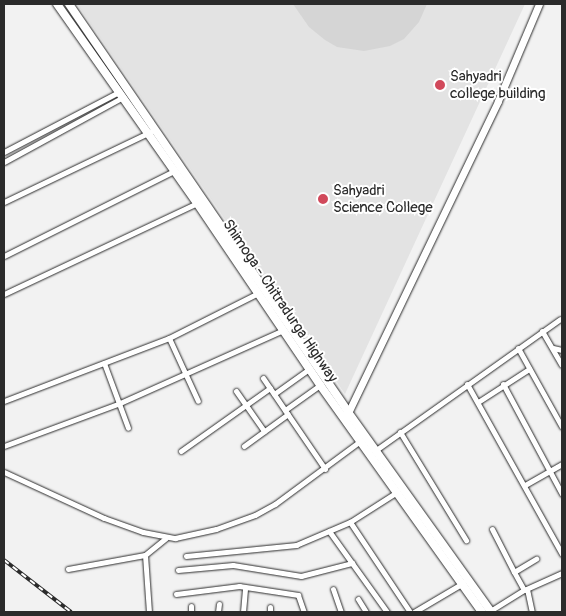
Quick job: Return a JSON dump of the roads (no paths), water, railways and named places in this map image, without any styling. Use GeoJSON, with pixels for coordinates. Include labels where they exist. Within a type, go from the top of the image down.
{"type":"FeatureCollection","features":[{"type":"Feature","properties":{"kind":"main road","name":"Shimoga - Chitradurga Highway"},"geometry":{"type":"LineString","coordinates":[[57,4],[197,202],[320,385],[376,450],[465,582]]}},
{"type":"Feature","properties":{"kind":"main road","name":"Shimoga - Chitradurga Highway"},"geometry":{"type":"LineString","coordinates":[[69,4],[155,129],[346,416],[360,441],[488,612]]}},
{"type":"Feature","properties":{"kind":"street"},"geometry":{"type":"LineString","coordinates":[[346,416],[498,100],[539,4]]}},
{"type":"Feature","properties":{"kind":"street"},"geometry":{"type":"LineString","coordinates":[[4,152],[121,94]]}},
{"type":"Feature","properties":{"kind":"street"},"geometry":{"type":"LineString","coordinates":[[4,162],[121,94]]}},
{"type":"Feature","properties":{"kind":"street"},"geometry":{"type":"LineString","coordinates":[[4,202],[155,129]]}},
{"type":"Feature","properties":{"kind":"street"},"geometry":{"type":"LineString","coordinates":[[4,256],[174,171]]}},
{"type":"Feature","properties":{"kind":"street"},"geometry":{"type":"LineString","coordinates":[[4,294],[197,202]]}},
{"type":"Feature","properties":{"kind":"street"},"geometry":{"type":"LineString","coordinates":[[4,401],[169,338],[258,293]]}},
{"type":"Feature","properties":{"kind":"street"},"geometry":{"type":"LineString","coordinates":[[376,450],[560,319]]}},
{"type":"Feature","properties":{"kind":"street"},"geometry":{"type":"LineString","coordinates":[[4,446],[120,403],[187,375],[283,330]]}},
{"type":"Feature","properties":{"kind":"street"},"geometry":{"type":"LineString","coordinates":[[542,331],[562,365]]}},
{"type":"Feature","properties":{"kind":"street"},"geometry":{"type":"LineString","coordinates":[[169,338],[198,401]]}},
{"type":"Feature","properties":{"kind":"street"},"geometry":{"type":"LineString","coordinates":[[518,348],[562,427]]}},
{"type":"Feature","properties":{"kind":"street"},"geometry":{"type":"LineString","coordinates":[[552,348],[562,350]]}},
{"type":"Feature","properties":{"kind":"street"},"geometry":{"type":"LineString","coordinates":[[104,363],[128,428]]}},
{"type":"Feature","properties":{"kind":"street"},"geometry":{"type":"LineString","coordinates":[[274,394],[309,369]]}},
{"type":"Feature","properties":{"kind":"street"},"geometry":{"type":"LineString","coordinates":[[478,402],[503,384],[529,369]]}},
{"type":"Feature","properties":{"kind":"street"},"geometry":{"type":"LineString","coordinates":[[263,378],[325,468]]}},
{"type":"Feature","properties":{"kind":"street"},"geometry":{"type":"LineString","coordinates":[[467,384],[562,554]]}},
{"type":"Feature","properties":{"kind":"street"},"geometry":{"type":"LineString","coordinates":[[503,384],[562,494]]}},
{"type":"Feature","properties":{"kind":"street"},"geometry":{"type":"LineString","coordinates":[[244,446],[320,385]]}},
{"type":"Feature","properties":{"kind":"street"},"geometry":{"type":"LineString","coordinates":[[181,451],[270,388]]}},
{"type":"Feature","properties":{"kind":"street"},"geometry":{"type":"LineString","coordinates":[[236,391],[247,404],[264,431]]}},
{"type":"Feature","properties":{"kind":"street"},"geometry":{"type":"LineString","coordinates":[[400,432],[466,540]]}},
{"type":"Feature","properties":{"kind":"street"},"geometry":{"type":"LineString","coordinates":[[4,472],[104,518],[166,538],[208,531],[255,515],[325,468],[360,441]]}},
{"type":"Feature","properties":{"kind":"street"},"geometry":{"type":"LineString","coordinates":[[525,485],[562,464]]}},
{"type":"Feature","properties":{"kind":"street"},"geometry":{"type":"LineString","coordinates":[[186,556],[220,550],[283,549],[350,522],[397,492]]}},
{"type":"Feature","properties":{"kind":"street"},"geometry":{"type":"LineString","coordinates":[[350,522],[410,612]]}},
{"type":"Feature","properties":{"kind":"street"},"geometry":{"type":"LineString","coordinates":[[492,528],[514,572],[525,589],[531,612]]}},
{"type":"Feature","properties":{"kind":"street"},"geometry":{"type":"LineString","coordinates":[[330,531],[387,612]]}},
{"type":"Feature","properties":{"kind":"street"},"geometry":{"type":"LineString","coordinates":[[68,569],[145,554],[166,538]]}},
{"type":"Feature","properties":{"kind":"street"},"geometry":{"type":"LineString","coordinates":[[145,554],[149,612]]}},
{"type":"Feature","properties":{"kind":"street"},"geometry":{"type":"LineString","coordinates":[[514,572],[536,559]]}},
{"type":"Feature","properties":{"kind":"street"},"geometry":{"type":"LineString","coordinates":[[178,570],[233,565],[301,576],[352,563]]}},
{"type":"Feature","properties":{"kind":"street"},"geometry":{"type":"LineString","coordinates":[[488,612],[525,589],[562,573]]}},
{"type":"Feature","properties":{"kind":"street"},"geometry":{"type":"LineString","coordinates":[[414,612],[465,582]]}},
{"type":"Feature","properties":{"kind":"street"},"geometry":{"type":"LineString","coordinates":[[176,594],[228,587],[299,595],[304,612]]}},
{"type":"Feature","properties":{"kind":"street"},"geometry":{"type":"LineString","coordinates":[[243,612],[245,588]]}},
{"type":"Feature","properties":{"kind":"street"},"geometry":{"type":"LineString","coordinates":[[333,589],[341,612]]}},
{"type":"Feature","properties":{"kind":"street"},"geometry":{"type":"LineString","coordinates":[[358,599],[366,612]]}},
{"type":"Feature","properties":{"kind":"street"},"geometry":{"type":"LineString","coordinates":[[218,612],[219,604]]}},
{"type":"Feature","properties":{"kind":"street"},"geometry":{"type":"LineString","coordinates":[[191,606],[191,612]]}},
{"type":"Feature","properties":{"kind":"railway"},"geometry":{"type":"LineString","coordinates":[[4,560],[71,612]]}},
{"type":"Feature","properties":{"kind":"place","name":"Sahyadri college building"},"geometry":{"type":"Point","coordinates":[440,85]}},
{"type":"Feature","properties":{"kind":"place","name":"Sahyadri Science College"},"geometry":{"type":"Point","coordinates":[323,199]}}]}
